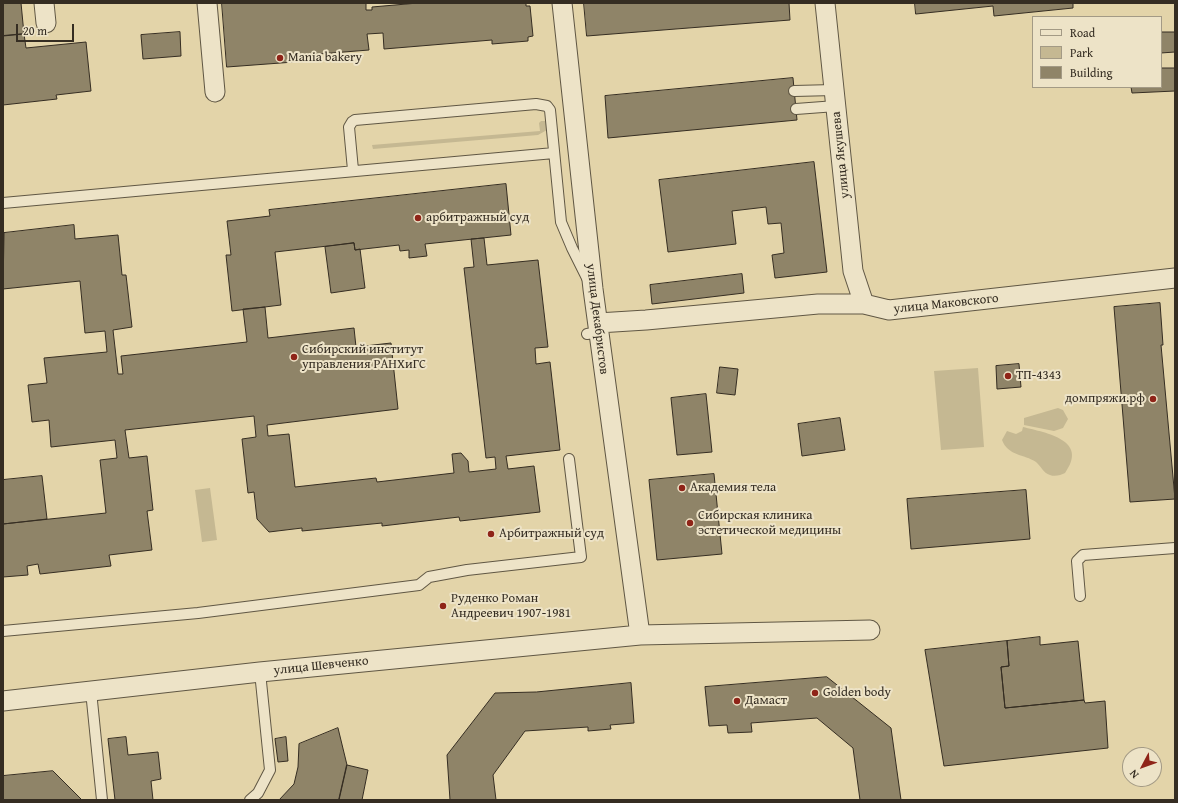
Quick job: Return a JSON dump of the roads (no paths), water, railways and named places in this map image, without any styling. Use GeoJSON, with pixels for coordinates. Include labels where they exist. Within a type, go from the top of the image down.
{"type":"FeatureCollection","features":[{"type":"Feature","properties":{"kind":"street"},"geometry":{"type":"LineString","coordinates":[[44,3],[46,23]]}},
{"type":"Feature","properties":{"kind":"street"},"geometry":{"type":"LineString","coordinates":[[207,3],[215,92]]}},
{"type":"Feature","properties":{"kind":"street","name":"улица Декабристов"},"geometry":{"type":"LineString","coordinates":[[562,3],[593,288],[594,330],[640,635]]}},
{"type":"Feature","properties":{"kind":"street","name":"улица Якушева"},"geometry":{"type":"LineString","coordinates":[[826,3],[853,271],[864,304]]}},
{"type":"Feature","properties":{"kind":"street","name":"улица Маковского"},"geometry":{"type":"LineString","coordinates":[[594,330],[646,320],[818,304],[864,304],[889,310],[1175,278]]}},
{"type":"Feature","properties":{"kind":"street","name":"улица Шевченко"},"geometry":{"type":"LineString","coordinates":[[3,701],[260,672],[640,635],[870,630]]}},
{"type":"Feature","properties":{"kind":"lane"},"geometry":{"type":"LineString","coordinates":[[794,91],[835,98]]}},
{"type":"Feature","properties":{"kind":"lane"},"geometry":{"type":"LineString","coordinates":[[796,110],[835,98]]}},
{"type":"Feature","properties":{"kind":"lane"},"geometry":{"type":"LineString","coordinates":[[353,170],[349,126],[355,120],[512,106],[542,104],[547,106],[550,110],[561,222],[572,248],[593,288]]}},
{"type":"Feature","properties":{"kind":"lane"},"geometry":{"type":"LineString","coordinates":[[3,203],[353,170],[554,153]]}},
{"type":"Feature","properties":{"kind":"lane"},"geometry":{"type":"LineString","coordinates":[[3,631],[198,613],[419,585],[429,577],[467,570],[581,557],[569,459]]}},
{"type":"Feature","properties":{"kind":"lane"},"geometry":{"type":"LineString","coordinates":[[1080,596],[1077,561],[1082,555],[1175,548]]}},
{"type":"Feature","properties":{"kind":"lane"},"geometry":{"type":"LineString","coordinates":[[250,800],[258,793],[270,770],[260,672]]}},
{"type":"Feature","properties":{"kind":"lane"},"geometry":{"type":"LineString","coordinates":[[91,691],[102,800]]}},
{"type":"Feature","properties":{"kind":"place","name":"Mania bakery"},"geometry":{"type":"Point","coordinates":[280,58]}},
{"type":"Feature","properties":{"kind":"place","name":"арбитражный суд"},"geometry":{"type":"Point","coordinates":[418,218]}},
{"type":"Feature","properties":{"kind":"place","name":"Сибирский институт управления РАНХиГС"},"geometry":{"type":"Point","coordinates":[294,357]}},
{"type":"Feature","properties":{"kind":"place","name":"ТП-4343"},"geometry":{"type":"Point","coordinates":[1008,376]}},
{"type":"Feature","properties":{"kind":"place","name":"домпряжи.рф"},"geometry":{"type":"Point","coordinates":[1153,399]}},
{"type":"Feature","properties":{"kind":"place","name":"Академия тела"},"geometry":{"type":"Point","coordinates":[682,488]}},
{"type":"Feature","properties":{"kind":"place","name":"Сибирская клиника эстетической медицины"},"geometry":{"type":"Point","coordinates":[690,523]}},
{"type":"Feature","properties":{"kind":"place","name":"Арбитражный суд"},"geometry":{"type":"Point","coordinates":[491,534]}},
{"type":"Feature","properties":{"kind":"place","name":"Руденко Роман Андреевич 1907-1981"},"geometry":{"type":"Point","coordinates":[443,606]}},
{"type":"Feature","properties":{"kind":"place","name":"Golden body"},"geometry":{"type":"Point","coordinates":[815,693]}},
{"type":"Feature","properties":{"kind":"place","name":"Дамаст"},"geometry":{"type":"Point","coordinates":[737,701]}}]}
